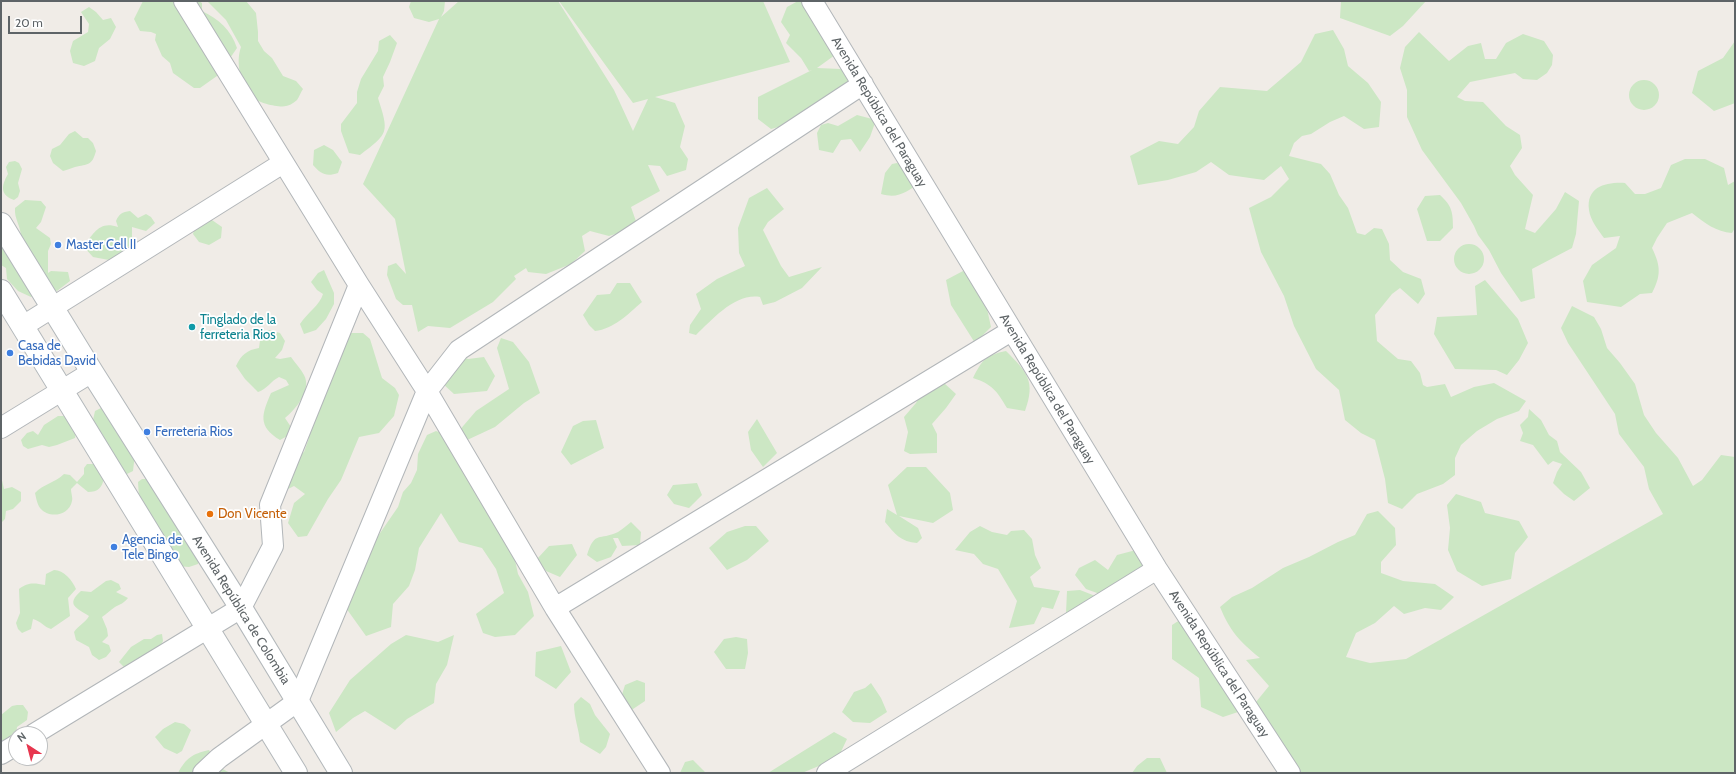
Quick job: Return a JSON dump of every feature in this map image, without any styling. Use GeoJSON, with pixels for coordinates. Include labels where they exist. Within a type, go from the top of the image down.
{"type":"FeatureCollection","features":[{"type":"Feature","properties":{"kind":"street"},"geometry":{"type":"LineString","coordinates":[[184,1],[359,285],[427,391],[555,608],[660,773]]}},
{"type":"Feature","properties":{"kind":"street","name":"Avenida República del Paraguay"},"geometry":{"type":"LineString","coordinates":[[812,1],[1011,331],[1157,569],[1290,773]]}},
{"type":"Feature","properties":{"kind":"street"},"geometry":{"type":"LineString","coordinates":[[202,773],[219,758],[298,701],[427,391],[459,350],[862,84]]}},
{"type":"Feature","properties":{"kind":"street"},"geometry":{"type":"LineString","coordinates":[[23,326],[283,163]]}},
{"type":"Feature","properties":{"kind":"street","name":"Avenida República de Colombia"},"geometry":{"type":"LineString","coordinates":[[1,224],[53,306],[92,372],[241,608],[341,773]]}},
{"type":"Feature","properties":{"kind":"street"},"geometry":{"type":"LineString","coordinates":[[47,726],[241,608],[273,546],[270,505],[359,285]]}},
{"type":"Feature","properties":{"kind":"street"},"geometry":{"type":"LineString","coordinates":[[1,291],[296,773]]}},
{"type":"Feature","properties":{"kind":"street"},"geometry":{"type":"LineString","coordinates":[[555,608],[1011,331]]}},
{"type":"Feature","properties":{"kind":"street"},"geometry":{"type":"LineString","coordinates":[[1,428],[92,372]]}},
{"type":"Feature","properties":{"kind":"street"},"geometry":{"type":"LineString","coordinates":[[827,773],[1157,569]]}},
{"type":"Feature","properties":{"kind":"green space"},"geometry":{"type":"Polygon","coordinates":[[[143,1],[199,1],[202,3],[202,11],[219,21],[228,30],[237,48],[226,64],[224,71],[200,88],[194,88],[173,73],[170,63],[162,56],[155,40],[156,34],[140,31],[134,19],[143,1]]]}},
{"type":"Feature","properties":{"kind":"green space"},"geometry":{"type":"Polygon","coordinates":[[[207,1],[246,1],[256,13],[258,41],[264,51],[272,58],[283,76],[296,81],[303,89],[297,100],[287,106],[274,106],[256,100],[249,93],[240,74],[239,54],[241,47],[226,20],[207,1]]]}},
{"type":"Feature","properties":{"kind":"green space"},"geometry":{"type":"Polygon","coordinates":[[[411,1],[445,1],[444,11],[441,17],[459,1],[558,1],[614,90],[633,131],[648,99],[633,103],[559,1],[763,1],[790,62],[655,97],[675,103],[685,126],[680,147],[688,159],[686,170],[667,176],[660,166],[648,165],[660,191],[631,207],[638,227],[609,236],[590,231],[582,236],[585,251],[571,264],[546,274],[528,272],[526,268],[514,276],[516,279],[493,302],[450,328],[428,326],[418,332],[412,305],[403,305],[396,299],[387,275],[388,266],[396,263],[406,274],[395,219],[363,184],[439,19],[429,22],[414,18],[409,7],[411,1]]]}},
{"type":"Feature","properties":{"kind":"green space"},"geometry":{"type":"Polygon","coordinates":[[[798,1],[816,1],[830,10],[831,34],[835,55],[817,68],[841,69],[850,78],[851,85],[790,124],[771,129],[758,119],[758,97],[812,70],[809,71],[801,58],[786,43],[790,35],[781,22],[787,7],[798,1]]]}},
{"type":"Feature","properties":{"kind":"green space"},"geometry":{"type":"Polygon","coordinates":[[[1341,1],[1426,1],[1403,26],[1390,36],[1340,18],[1341,1]]]}},
{"type":"Feature","properties":{"kind":"green space"},"geometry":{"type":"Polygon","coordinates":[[[89,7],[103,20],[111,18],[116,27],[110,39],[99,48],[95,61],[84,66],[73,63],[70,51],[73,41],[88,32],[89,24],[81,12],[89,7]]]}},
{"type":"Feature","properties":{"kind":"green space"},"geometry":{"type":"Polygon","coordinates":[[[1333,30],[1344,49],[1348,66],[1368,83],[1381,102],[1379,127],[1364,129],[1344,116],[1330,122],[1311,134],[1302,136],[1294,143],[1289,156],[1321,164],[1330,174],[1339,195],[1348,208],[1357,233],[1365,235],[1374,228],[1382,229],[1389,244],[1390,260],[1403,272],[1421,279],[1425,294],[1418,304],[1400,288],[1392,294],[1375,315],[1377,341],[1398,359],[1411,361],[1420,373],[1423,385],[1427,387],[1445,384],[1451,397],[1474,387],[1494,383],[1526,401],[1519,411],[1497,419],[1477,431],[1461,445],[1455,458],[1455,475],[1443,484],[1417,494],[1402,509],[1388,503],[1385,479],[1375,440],[1361,433],[1345,420],[1339,390],[1316,369],[1294,326],[1284,296],[1261,252],[1249,208],[1271,197],[1289,179],[1281,166],[1264,180],[1229,175],[1211,162],[1196,172],[1168,180],[1138,185],[1130,156],[1159,141],[1178,144],[1194,127],[1199,111],[1220,87],[1267,91],[1301,62],[1315,34],[1333,30]]]}},
{"type":"Feature","properties":{"kind":"green space"},"geometry":{"type":"Polygon","coordinates":[[[1419,32],[1449,61],[1468,46],[1481,43],[1485,59],[1496,59],[1506,43],[1523,34],[1544,41],[1553,55],[1552,65],[1547,73],[1537,80],[1523,79],[1515,73],[1470,82],[1457,97],[1465,101],[1483,102],[1506,126],[1520,135],[1522,148],[1510,166],[1515,175],[1533,195],[1525,229],[1535,233],[1556,209],[1565,192],[1579,201],[1576,234],[1572,248],[1532,269],[1535,298],[1521,302],[1501,273],[1461,203],[1422,150],[1407,117],[1407,90],[1400,68],[1405,47],[1419,32]]]}},
{"type":"Feature","properties":{"kind":"green space"},"geometry":{"type":"Polygon","coordinates":[[[390,35],[397,43],[383,77],[384,86],[378,98],[384,119],[384,131],[377,142],[360,155],[349,153],[341,131],[341,124],[357,103],[357,92],[361,79],[378,51],[379,41],[390,35]]]}},
{"type":"Feature","properties":{"kind":"green space"},"geometry":{"type":"Polygon","coordinates":[[[1735,41],[1735,103],[1714,111],[1692,93],[1698,71],[1723,58],[1735,41]]]}},
{"type":"Feature","properties":{"kind":"green space"},"geometry":{"type":"Polygon","coordinates":[[[1644,80],[1655,84],[1659,95],[1655,106],[1644,110],[1633,106],[1629,95],[1633,84],[1644,80]]]}},
{"type":"Feature","properties":{"kind":"green space"},"geometry":{"type":"Polygon","coordinates":[[[857,115],[876,120],[870,137],[860,152],[851,139],[841,140],[833,153],[819,150],[817,133],[821,125],[828,123],[838,126],[857,115]]]}},
{"type":"Feature","properties":{"kind":"green space"},"geometry":{"type":"Polygon","coordinates":[[[75,131],[83,138],[88,138],[93,143],[96,151],[89,164],[63,171],[53,163],[50,156],[52,149],[60,145],[69,134],[75,131]]]}},
{"type":"Feature","properties":{"kind":"green space"},"geometry":{"type":"Polygon","coordinates":[[[324,145],[333,150],[342,162],[338,173],[327,175],[319,171],[313,165],[314,150],[324,145]]]}},
{"type":"Feature","properties":{"kind":"green space"},"geometry":{"type":"Polygon","coordinates":[[[1685,159],[1705,159],[1724,168],[1728,185],[1735,181],[1735,228],[1732,233],[1716,229],[1692,213],[1667,223],[1652,248],[1657,260],[1659,271],[1652,293],[1640,294],[1621,307],[1587,302],[1583,281],[1592,265],[1616,248],[1620,236],[1604,238],[1593,221],[1589,210],[1589,202],[1594,191],[1599,187],[1611,183],[1625,183],[1635,194],[1645,194],[1661,188],[1671,165],[1685,159]]]}},
{"type":"Feature","properties":{"kind":"green space"},"geometry":{"type":"Polygon","coordinates":[[[15,161],[19,163],[22,169],[18,183],[20,191],[18,197],[14,200],[6,196],[3,186],[8,174],[6,167],[9,162],[15,161]]]}},
{"type":"Feature","properties":{"kind":"green space"},"geometry":{"type":"Polygon","coordinates":[[[897,163],[914,170],[921,182],[902,194],[893,196],[881,194],[885,173],[892,164],[897,163]]]}},
{"type":"Feature","properties":{"kind":"green space"},"geometry":{"type":"Polygon","coordinates":[[[767,188],[784,209],[768,222],[763,230],[781,266],[789,277],[822,267],[802,288],[775,302],[763,305],[760,297],[742,299],[725,308],[696,335],[689,333],[690,325],[701,309],[696,294],[717,279],[745,266],[739,253],[738,228],[749,198],[767,188]]]}},
{"type":"Feature","properties":{"kind":"green space"},"geometry":{"type":"Polygon","coordinates":[[[1440,195],[1451,210],[1453,228],[1440,241],[1427,241],[1417,209],[1425,196],[1440,195]]]}},
{"type":"Feature","properties":{"kind":"green space"},"geometry":{"type":"Polygon","coordinates":[[[25,200],[41,201],[46,207],[41,222],[36,228],[50,238],[51,244],[48,251],[48,273],[51,271],[68,272],[70,281],[57,291],[53,289],[37,293],[31,297],[18,291],[7,279],[6,268],[1,265],[1,236],[21,237],[15,208],[25,200]]]}},
{"type":"Feature","properties":{"kind":"green space"},"geometry":{"type":"Polygon","coordinates":[[[130,211],[138,218],[146,214],[151,217],[155,223],[146,231],[132,227],[132,242],[126,250],[109,260],[93,257],[83,246],[101,227],[111,225],[118,227],[116,221],[118,217],[123,213],[130,211]]]}},
{"type":"Feature","properties":{"kind":"green space"},"geometry":{"type":"Polygon","coordinates":[[[203,219],[212,220],[222,227],[221,238],[209,245],[199,242],[193,234],[195,226],[203,219]]]}},
{"type":"Feature","properties":{"kind":"green space"},"geometry":{"type":"Polygon","coordinates":[[[1469,244],[1480,248],[1484,259],[1480,270],[1469,274],[1458,270],[1454,259],[1458,248],[1469,244]]]}},
{"type":"Feature","properties":{"kind":"green space"},"geometry":{"type":"Polygon","coordinates":[[[324,270],[334,293],[334,304],[326,319],[316,330],[304,334],[300,324],[319,302],[323,294],[317,290],[311,282],[318,273],[324,270]]]}},
{"type":"Feature","properties":{"kind":"green space"},"geometry":{"type":"Polygon","coordinates":[[[963,271],[981,281],[991,327],[975,343],[951,305],[946,280],[963,271]]]}},
{"type":"Feature","properties":{"kind":"green space"},"geometry":{"type":"Polygon","coordinates":[[[1485,280],[1518,319],[1528,343],[1519,360],[1507,375],[1496,370],[1455,369],[1434,334],[1437,317],[1477,315],[1475,286],[1485,280]]]}},
{"type":"Feature","properties":{"kind":"green space"},"geometry":{"type":"Polygon","coordinates":[[[617,283],[630,283],[642,302],[615,324],[602,330],[595,331],[583,315],[597,295],[610,294],[617,283]]]}},
{"type":"Feature","properties":{"kind":"green space"},"geometry":{"type":"Polygon","coordinates":[[[1572,306],[1594,317],[1601,329],[1607,348],[1635,384],[1644,415],[1656,433],[1678,458],[1693,486],[1702,480],[1721,455],[1735,457],[1735,773],[1298,773],[1274,739],[1256,702],[1269,686],[1246,660],[1260,658],[1236,635],[1220,607],[1232,597],[1252,588],[1283,568],[1355,535],[1367,514],[1378,511],[1395,528],[1396,545],[1381,562],[1381,573],[1403,581],[1435,584],[1454,597],[1441,610],[1425,608],[1404,614],[1394,606],[1375,623],[1356,633],[1346,657],[1370,663],[1406,659],[1663,514],[1649,489],[1644,467],[1619,434],[1615,414],[1568,343],[1561,328],[1572,306]]]}},
{"type":"Feature","properties":{"kind":"green space"},"geometry":{"type":"Polygon","coordinates":[[[269,330],[280,333],[285,341],[282,350],[275,358],[280,359],[291,357],[303,373],[306,381],[306,387],[302,399],[294,410],[285,418],[291,427],[291,434],[280,440],[268,430],[265,425],[264,413],[271,393],[289,385],[286,380],[279,377],[258,392],[245,379],[236,366],[245,354],[251,350],[259,348],[261,333],[269,330]]]}},
{"type":"Feature","properties":{"kind":"green space"},"geometry":{"type":"Polygon","coordinates":[[[347,333],[363,333],[370,339],[382,378],[395,388],[399,395],[394,416],[379,433],[359,437],[341,480],[328,499],[307,536],[298,537],[288,523],[294,503],[305,494],[294,486],[288,489],[280,478],[286,462],[304,452],[309,438],[309,422],[347,333]]]}},
{"type":"Feature","properties":{"kind":"green space"},"geometry":{"type":"Polygon","coordinates":[[[501,338],[513,342],[529,362],[540,393],[524,403],[495,427],[465,441],[458,432],[476,411],[509,389],[497,348],[501,338]]]}},
{"type":"Feature","properties":{"kind":"green space"},"geometry":{"type":"Polygon","coordinates":[[[1006,351],[1024,371],[1028,378],[1030,392],[1025,411],[1007,408],[993,389],[985,383],[973,378],[985,359],[994,354],[1006,351]]]}},
{"type":"Feature","properties":{"kind":"green space"},"geometry":{"type":"Polygon","coordinates":[[[462,356],[468,359],[484,357],[495,376],[487,391],[454,394],[442,383],[462,356]]]}},
{"type":"Feature","properties":{"kind":"green space"},"geometry":{"type":"Polygon","coordinates":[[[944,383],[956,394],[932,424],[937,434],[937,453],[910,454],[904,451],[908,432],[904,417],[916,403],[923,391],[944,383]]]}},
{"type":"Feature","properties":{"kind":"green space"},"geometry":{"type":"Polygon","coordinates":[[[101,408],[108,409],[135,454],[133,471],[127,474],[119,475],[111,459],[111,450],[102,434],[96,429],[93,420],[95,411],[101,408]]]}},
{"type":"Feature","properties":{"kind":"green space"},"geometry":{"type":"Polygon","coordinates":[[[1529,409],[1541,420],[1549,435],[1557,441],[1560,452],[1581,472],[1590,488],[1574,501],[1553,483],[1562,464],[1553,461],[1548,465],[1533,445],[1520,441],[1523,433],[1520,425],[1528,417],[1529,409]]]}},
{"type":"Feature","properties":{"kind":"green space"},"geometry":{"type":"Polygon","coordinates":[[[58,416],[65,416],[77,429],[75,438],[49,447],[42,445],[28,449],[23,446],[21,440],[27,433],[33,431],[38,435],[44,425],[58,416]]]}},
{"type":"Feature","properties":{"kind":"green space"},"geometry":{"type":"Polygon","coordinates":[[[757,419],[777,453],[763,467],[751,450],[748,432],[757,419]]]}},
{"type":"Feature","properties":{"kind":"green space"},"geometry":{"type":"Polygon","coordinates":[[[596,420],[604,448],[571,465],[561,452],[573,426],[583,421],[596,420]]]}},
{"type":"Feature","properties":{"kind":"green space"},"geometry":{"type":"Polygon","coordinates":[[[436,431],[447,435],[500,527],[515,560],[518,574],[528,592],[534,616],[515,635],[495,637],[483,633],[476,614],[504,593],[496,569],[482,548],[459,542],[441,513],[419,548],[415,570],[409,586],[393,604],[391,627],[366,636],[346,608],[369,549],[398,507],[403,492],[411,483],[417,470],[418,454],[427,435],[436,431]]]}},
{"type":"Feature","properties":{"kind":"green space"},"geometry":{"type":"Polygon","coordinates":[[[87,464],[96,464],[104,478],[99,489],[88,492],[77,483],[71,489],[72,500],[70,506],[63,513],[53,515],[48,514],[40,508],[37,503],[35,493],[38,490],[57,480],[64,474],[70,475],[77,482],[84,474],[84,468],[87,464]]]}},
{"type":"Feature","properties":{"kind":"green space"},"geometry":{"type":"Polygon","coordinates":[[[907,467],[926,467],[950,493],[953,510],[933,523],[899,516],[918,528],[922,538],[917,543],[902,539],[895,534],[885,522],[887,509],[897,515],[888,485],[907,467]]]}},
{"type":"Feature","properties":{"kind":"green space"},"geometry":{"type":"Polygon","coordinates":[[[1,476],[4,489],[12,487],[21,492],[21,501],[13,509],[6,511],[5,519],[1,523],[1,476]]]}},
{"type":"Feature","properties":{"kind":"green space"},"geometry":{"type":"Polygon","coordinates":[[[142,479],[147,479],[200,554],[198,564],[189,567],[177,566],[139,498],[138,482],[142,479]]]}},
{"type":"Feature","properties":{"kind":"green space"},"geometry":{"type":"Polygon","coordinates":[[[697,483],[702,495],[689,508],[674,504],[667,495],[673,485],[697,483]]]}},
{"type":"Feature","properties":{"kind":"green space"},"geometry":{"type":"Polygon","coordinates":[[[1456,494],[1481,502],[1485,513],[1519,521],[1528,537],[1515,553],[1511,579],[1482,586],[1457,571],[1448,550],[1450,528],[1447,505],[1456,494]]]}},
{"type":"Feature","properties":{"kind":"green space"},"geometry":{"type":"Polygon","coordinates":[[[631,522],[641,532],[640,545],[622,546],[618,538],[613,538],[617,547],[611,557],[597,562],[587,555],[595,539],[612,535],[631,522]]]}},
{"type":"Feature","properties":{"kind":"green space"},"geometry":{"type":"Polygon","coordinates":[[[745,526],[756,526],[769,541],[747,560],[727,570],[709,548],[727,532],[745,526]]]}},
{"type":"Feature","properties":{"kind":"green space"},"geometry":{"type":"Polygon","coordinates":[[[980,526],[992,532],[1007,535],[1011,531],[1024,530],[1032,539],[1035,555],[1041,568],[1030,577],[1034,587],[1060,591],[1053,609],[1042,607],[1034,624],[1009,628],[1017,601],[998,569],[983,564],[974,554],[955,550],[970,532],[980,526]]]}},
{"type":"Feature","properties":{"kind":"green space"},"geometry":{"type":"Polygon","coordinates":[[[572,544],[577,555],[560,577],[546,571],[537,559],[549,546],[572,544]]]}},
{"type":"Feature","properties":{"kind":"green space"},"geometry":{"type":"Polygon","coordinates":[[[1136,550],[1145,569],[1108,597],[1086,589],[1075,575],[1079,568],[1095,560],[1108,570],[1117,555],[1136,550]]]}},
{"type":"Feature","properties":{"kind":"green space"},"geometry":{"type":"Polygon","coordinates":[[[54,570],[58,570],[67,576],[76,589],[68,598],[70,616],[51,629],[33,619],[31,629],[22,633],[18,629],[16,623],[20,613],[19,589],[25,585],[31,584],[45,585],[46,574],[54,570]]]}},
{"type":"Feature","properties":{"kind":"green space"},"geometry":{"type":"Polygon","coordinates":[[[111,580],[119,584],[121,589],[116,592],[128,598],[102,617],[108,636],[102,642],[109,645],[111,651],[106,657],[99,660],[92,655],[89,647],[76,640],[74,632],[89,616],[74,606],[73,603],[76,596],[81,591],[91,592],[106,581],[111,580]]]}},
{"type":"Feature","properties":{"kind":"green space"},"geometry":{"type":"Polygon","coordinates":[[[1080,590],[1098,597],[1080,616],[1066,613],[1067,591],[1080,590]]]}},
{"type":"Feature","properties":{"kind":"green space"},"geometry":{"type":"Polygon","coordinates":[[[1183,618],[1244,702],[1238,712],[1223,717],[1201,707],[1199,678],[1172,659],[1172,625],[1183,618]]]}},
{"type":"Feature","properties":{"kind":"green space"},"geometry":{"type":"Polygon","coordinates":[[[162,634],[163,641],[160,647],[128,668],[124,667],[119,662],[131,647],[144,639],[151,639],[162,634]]]}},
{"type":"Feature","properties":{"kind":"green space"},"geometry":{"type":"Polygon","coordinates":[[[406,635],[438,642],[454,635],[447,665],[436,684],[434,703],[407,719],[395,730],[365,711],[353,718],[336,732],[329,713],[350,680],[391,644],[406,635]]]}},
{"type":"Feature","properties":{"kind":"green space"},"geometry":{"type":"Polygon","coordinates":[[[736,637],[747,639],[748,653],[745,669],[726,669],[714,652],[724,639],[736,637]]]}},
{"type":"Feature","properties":{"kind":"green space"},"geometry":{"type":"Polygon","coordinates":[[[561,646],[571,672],[556,689],[535,676],[536,652],[561,646]]]}},
{"type":"Feature","properties":{"kind":"green space"},"geometry":{"type":"Polygon","coordinates":[[[637,680],[645,683],[645,701],[627,713],[620,701],[625,685],[637,680]]]}},
{"type":"Feature","properties":{"kind":"green space"},"geometry":{"type":"Polygon","coordinates":[[[871,683],[881,698],[887,712],[870,723],[853,722],[842,712],[854,692],[865,688],[871,683]]]}},
{"type":"Feature","properties":{"kind":"green space"},"geometry":{"type":"Polygon","coordinates":[[[581,697],[590,704],[595,715],[610,734],[606,747],[600,754],[580,742],[574,704],[581,697]]]}},
{"type":"Feature","properties":{"kind":"green space"},"geometry":{"type":"Polygon","coordinates":[[[23,705],[28,712],[27,720],[18,726],[8,726],[8,739],[1,740],[1,715],[12,706],[23,705]]]}},
{"type":"Feature","properties":{"kind":"green space"},"geometry":{"type":"Polygon","coordinates":[[[175,722],[184,724],[191,730],[182,751],[177,754],[164,748],[155,737],[163,729],[175,722]]]}},
{"type":"Feature","properties":{"kind":"green space"},"geometry":{"type":"Polygon","coordinates":[[[834,732],[847,739],[838,758],[802,773],[768,773],[834,732]]]}},
{"type":"Feature","properties":{"kind":"green space"},"geometry":{"type":"Polygon","coordinates":[[[209,750],[219,767],[230,773],[178,773],[190,757],[209,750]]]}},
{"type":"Feature","properties":{"kind":"green space"},"geometry":{"type":"Polygon","coordinates":[[[1147,758],[1160,758],[1167,773],[1132,773],[1137,766],[1147,758]]]}},
{"type":"Feature","properties":{"kind":"green space"},"geometry":{"type":"Polygon","coordinates":[[[693,760],[706,773],[680,773],[685,762],[693,760]]]}},
{"type":"Feature","properties":{"kind":"place","name":"Master Cell II"},"geometry":{"type":"Point","coordinates":[58,245]}},
{"type":"Feature","properties":{"kind":"place","name":"Tinglado de la ferreteria Rios"},"geometry":{"type":"Point","coordinates":[192,327]}},
{"type":"Feature","properties":{"kind":"place","name":"Casa de Bebidas David"},"geometry":{"type":"Point","coordinates":[10,353]}},
{"type":"Feature","properties":{"kind":"place","name":"Ferreteria Rios"},"geometry":{"type":"Point","coordinates":[147,432]}},
{"type":"Feature","properties":{"kind":"place","name":"Don Vicente"},"geometry":{"type":"Point","coordinates":[210,514]}},
{"type":"Feature","properties":{"kind":"place","name":"Agencia de Tele Bingo"},"geometry":{"type":"Point","coordinates":[114,547]}}]}
